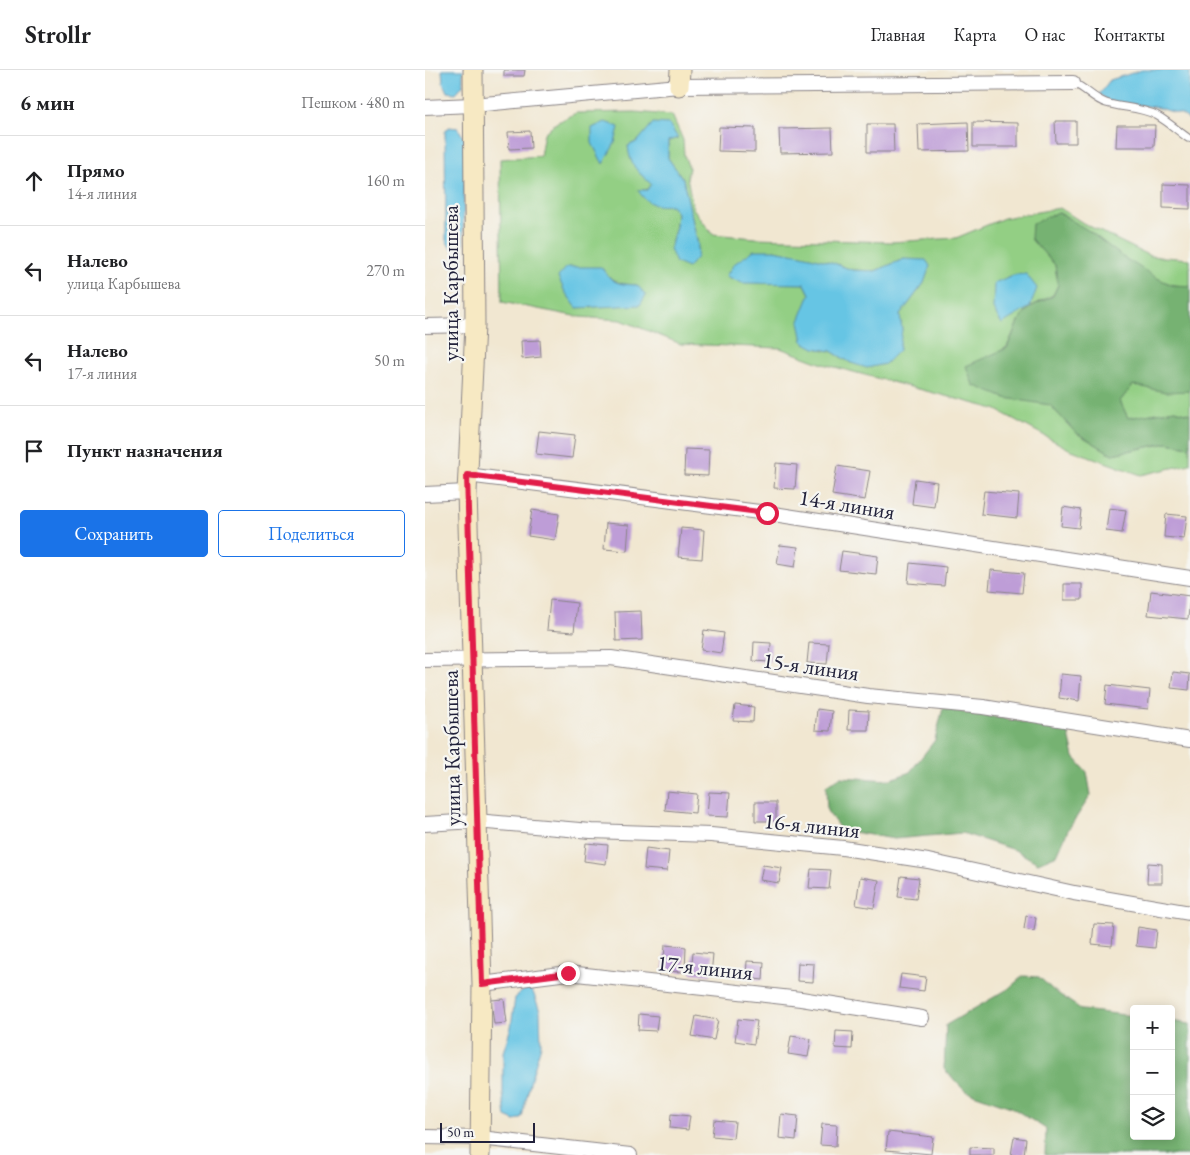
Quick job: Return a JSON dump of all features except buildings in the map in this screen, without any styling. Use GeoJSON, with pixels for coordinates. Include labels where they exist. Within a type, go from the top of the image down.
{"type":"FeatureCollection","features":[{"type":"Feature","properties":{"kind":"main road","name":"улица Карбышева"},"geometry":{"type":"LineString","coordinates":[[473,70],[475,325],[467,483],[482,984],[480,1147]]}},
{"type":"Feature","properties":{"kind":"street"},"geometry":{"type":"LineString","coordinates":[[425,107],[473,105],[680,78],[1073,83]]}},
{"type":"Feature","properties":{"kind":"street"},"geometry":{"type":"LineString","coordinates":[[425,326],[475,325]]}},
{"type":"Feature","properties":{"kind":"street","name":"14-я линия"},"geometry":{"type":"LineString","coordinates":[[425,494],[467,483],[767,513],[1190,578]]}},
{"type":"Feature","properties":{"kind":"street","name":"15-я линия"},"geometry":{"type":"LineString","coordinates":[[425,660],[611,658],[868,696],[983,707],[1190,740]]}},
{"type":"Feature","properties":{"kind":"street","name":"16-я линия"},"geometry":{"type":"LineString","coordinates":[[425,824],[476,822],[591,831],[711,835],[843,848],[928,862],[1074,893],[1190,913]]}},
{"type":"Feature","properties":{"kind":"street","name":"17-я линия"},"geometry":{"type":"LineString","coordinates":[[482,984],[568,973],[801,999],[923,1018]]}},
{"type":"Feature","properties":{"kind":"street"},"geometry":{"type":"LineString","coordinates":[[425,1137],[480,1147],[630,1155]]}},
{"type":"Feature","properties":{"kind":"lane"},"geometry":{"type":"LineString","coordinates":[[1073,83],[1081,86],[1093,98],[1156,115],[1188,138]]}},
{"type":"Feature","properties":{"kind":"green space"},"geometry":{"type":"Polygon","coordinates":[[[635,112],[672,115],[683,140],[684,155],[689,168],[687,177],[693,208],[712,234],[755,238],[891,242],[956,238],[1004,218],[1060,208],[1083,223],[1150,256],[1190,259],[1190,286],[1178,286],[1150,275],[1089,231],[1031,239],[1055,265],[1058,285],[1053,295],[1030,307],[1018,322],[1007,347],[992,356],[1035,402],[1050,405],[1075,432],[1112,454],[1168,443],[1190,447],[1190,464],[1141,475],[1069,449],[995,409],[823,364],[780,348],[681,344],[621,320],[579,317],[502,302],[500,159],[540,156],[544,133],[556,123],[576,113],[635,112]],[[678,138],[638,141],[628,146],[638,172],[652,184],[647,190],[639,190],[671,204],[677,213],[670,249],[698,244],[683,179],[668,158],[668,141],[678,138]],[[774,250],[787,282],[805,284],[810,294],[814,348],[831,351],[851,363],[902,330],[900,315],[924,283],[904,259],[875,271],[852,270],[831,262],[774,250]],[[601,267],[565,292],[637,285],[616,282],[601,267]]]}},
{"type":"Feature","properties":{"kind":"green space"},"geometry":{"type":"Polygon","coordinates":[[[1058,212],[1157,278],[1172,285],[1190,286],[1190,391],[1166,392],[1133,385],[1120,401],[1128,418],[1175,410],[1190,414],[1190,447],[1167,443],[1112,454],[1075,432],[1050,405],[1005,398],[973,385],[966,366],[1007,348],[1018,322],[1030,307],[1053,296],[1058,285],[1055,265],[1031,239],[1032,224],[1058,212]]]}},
{"type":"Feature","properties":{"kind":"green space"},"geometry":{"type":"Polygon","coordinates":[[[1133,385],[1190,391],[1190,414],[1175,410],[1128,418],[1120,401],[1133,385]]]}},
{"type":"Feature","properties":{"kind":"green space"},"geometry":{"type":"Polygon","coordinates":[[[943,708],[1068,730],[1074,757],[1087,772],[1091,795],[1068,830],[1057,855],[1038,863],[1015,850],[962,833],[894,839],[841,830],[827,811],[826,786],[840,777],[889,780],[910,772],[935,740],[943,708]]]}},
{"type":"Feature","properties":{"kind":"green space"},"geometry":{"type":"Polygon","coordinates":[[[1023,976],[1039,977],[1053,990],[1082,1010],[1130,1016],[1130,1140],[1175,1140],[1175,1022],[1190,1024],[1190,1155],[1045,1155],[1046,1129],[1011,1107],[965,1091],[944,1069],[946,1025],[1008,989],[1023,976]]]}},
{"type":"Feature","properties":{"kind":"water"},"geometry":{"type":"Polygon","coordinates":[[[442,70],[463,70],[463,85],[456,93],[447,92],[443,83],[442,70]]]}},
{"type":"Feature","properties":{"kind":"water"},"geometry":{"type":"Polygon","coordinates":[[[1142,70],[1190,70],[1190,120],[1181,114],[1154,107],[1108,101],[1099,94],[1110,80],[1142,70]]]}},
{"type":"Feature","properties":{"kind":"water"},"geometry":{"type":"Polygon","coordinates":[[[605,122],[619,127],[615,143],[603,164],[592,143],[592,128],[605,122]]]}},
{"type":"Feature","properties":{"kind":"water"},"geometry":{"type":"Polygon","coordinates":[[[653,123],[669,124],[678,138],[668,141],[668,158],[683,179],[698,245],[697,257],[688,268],[676,263],[670,249],[677,213],[671,205],[652,204],[644,199],[638,190],[647,190],[651,184],[635,168],[630,159],[628,146],[638,141],[653,123]]]}},
{"type":"Feature","properties":{"kind":"water"},"geometry":{"type":"Polygon","coordinates":[[[449,127],[458,128],[465,140],[463,246],[451,249],[446,240],[445,132],[449,127]]]}},
{"type":"Feature","properties":{"kind":"water"},"geometry":{"type":"Polygon","coordinates":[[[754,250],[774,250],[802,255],[831,262],[852,270],[875,271],[904,259],[926,260],[930,266],[924,283],[900,315],[902,330],[899,350],[885,364],[867,368],[851,363],[831,351],[814,348],[803,342],[799,321],[810,294],[805,284],[742,283],[726,276],[734,264],[754,250]]]}},
{"type":"Feature","properties":{"kind":"water"},"geometry":{"type":"Polygon","coordinates":[[[567,267],[601,267],[616,282],[637,285],[646,295],[640,305],[577,308],[565,292],[558,277],[567,267]]]}},
{"type":"Feature","properties":{"kind":"water"},"geometry":{"type":"Polygon","coordinates":[[[1026,274],[1037,288],[1030,307],[1002,324],[993,309],[994,283],[1013,275],[1026,274]]]}},
{"type":"Feature","properties":{"kind":"water"},"geometry":{"type":"Polygon","coordinates":[[[527,987],[533,992],[540,1011],[541,1045],[522,1117],[515,1121],[506,1117],[503,1094],[503,1052],[511,1027],[515,998],[527,987]]]}},
{"type":"Feature","properties":{"kind":"route"},"geometry":{"type":"LineString","coordinates":[[568,973],[482,984],[467,475],[767,513]]}}]}
